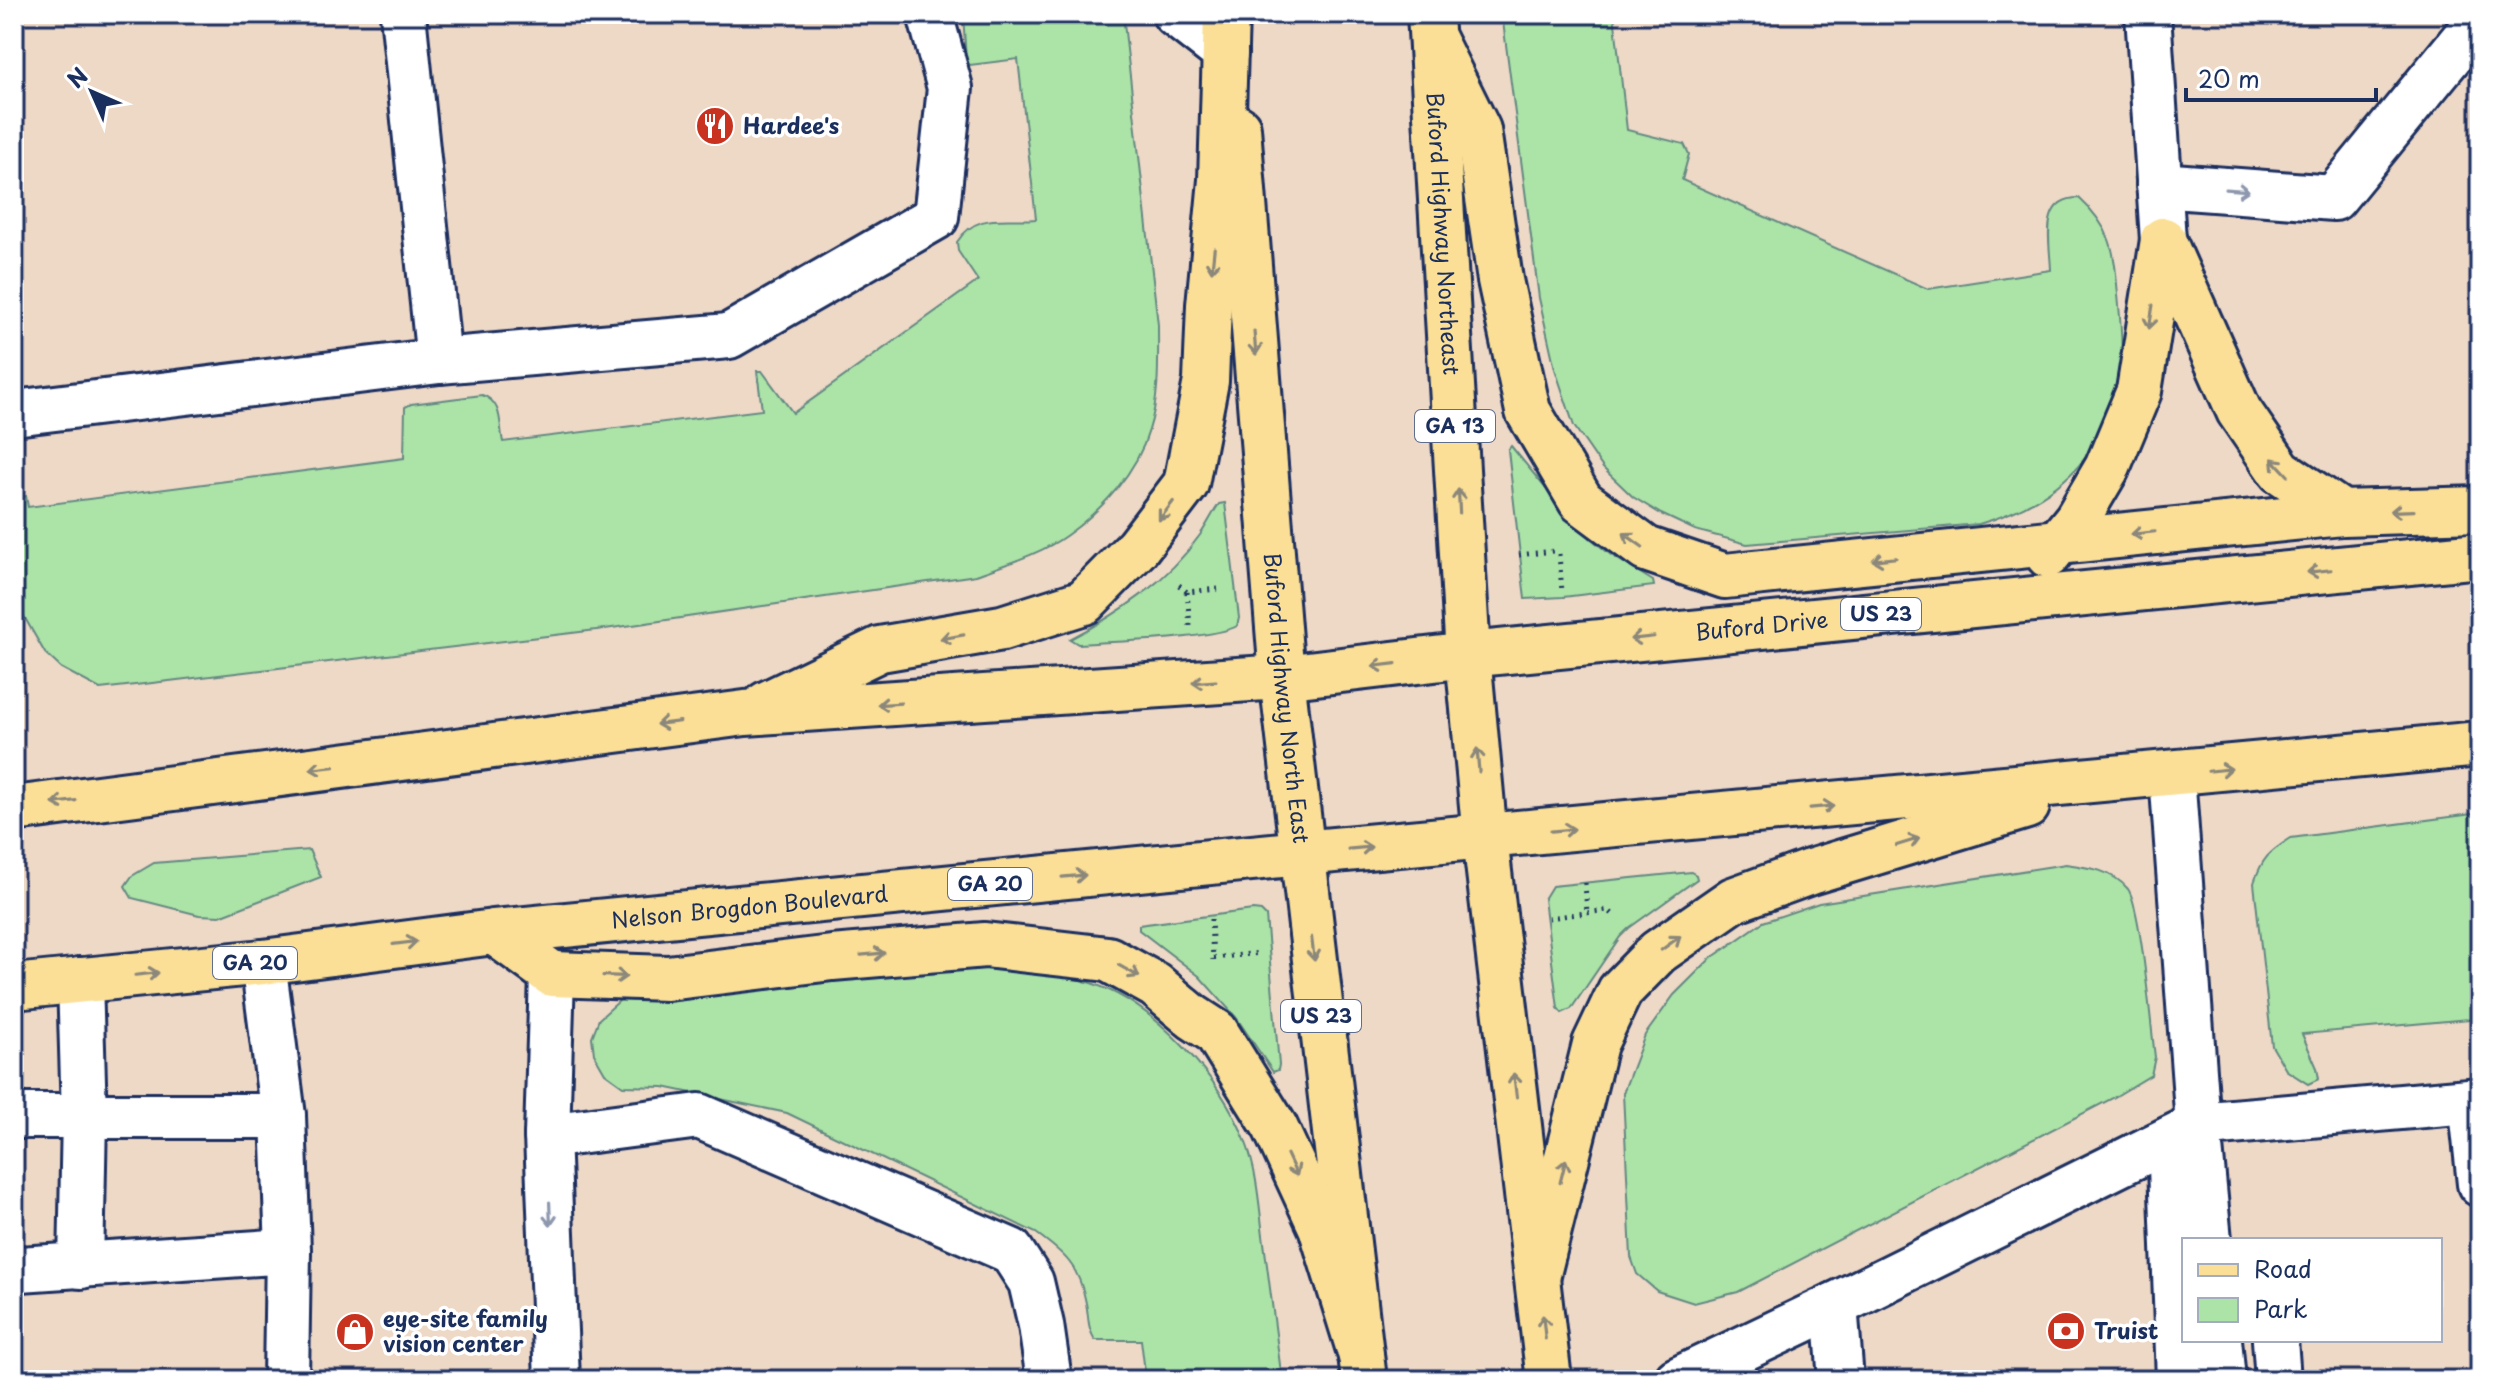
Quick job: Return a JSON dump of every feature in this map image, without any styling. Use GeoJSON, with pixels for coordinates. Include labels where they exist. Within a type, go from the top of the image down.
{"type":"FeatureCollection","features":[{"type":"Feature","properties":{"kind":"main road","name":"Buford Highway North East"},"geometry":{"type":"LineString","coordinates":[[1226,27],[1282,677],[1362,1368]]}},
{"type":"Feature","properties":{"kind":"main road"},"geometry":{"type":"LineString","coordinates":[[745,713],[880,649],[1002,628],[1084,602],[1137,548],[1186,484],[1206,381],[1209,305],[1221,180],[1226,27]]}},
{"type":"Feature","properties":{"kind":"main road"},"geometry":{"type":"LineString","coordinates":[[1432,27],[1478,130],[1500,280],[1528,411],[1581,501],[1646,549],[1725,576],[2342,513],[2480,509]]}},
{"type":"Feature","properties":{"kind":"main road","name":"Buford Highway Northeast"},"geometry":{"type":"LineString","coordinates":[[1432,27],[1468,655],[1485,838]]}},
{"type":"Feature","properties":{"kind":"main road"},"geometry":{"type":"LineString","coordinates":[[2009,602],[2077,519],[2107,468],[2139,391],[2163,240]]}},
{"type":"Feature","properties":{"kind":"main road"},"geometry":{"type":"LineString","coordinates":[[2163,240],[2239,411],[2280,471],[2342,513]]}},
{"type":"Feature","properties":{"kind":"main road","name":"Buford Drive"},"geometry":{"type":"LineString","coordinates":[[1282,677],[1468,655],[2480,555]]}},
{"type":"Feature","properties":{"kind":"main road"},"geometry":{"type":"LineString","coordinates":[[14,809],[745,713],[1282,677]]}},
{"type":"Feature","properties":{"kind":"main road"},"geometry":{"type":"LineString","coordinates":[[1549,1380],[1485,838],[2480,744]]}},
{"type":"Feature","properties":{"kind":"main road"},"geometry":{"type":"LineString","coordinates":[[1538,1274],[1595,1044],[1620,991],[1658,952],[1733,900],[1810,872],[2041,802],[2172,775]]}},
{"type":"Feature","properties":{"kind":"main road","name":"Nelson Brogdon Boulevard"},"geometry":{"type":"LineString","coordinates":[[14,986],[263,962],[494,932],[1485,838]]}},
{"type":"Feature","properties":{"kind":"main road"},"geometry":{"type":"LineString","coordinates":[[494,932],[552,974],[667,978],[832,958],[985,945],[1108,959],[1155,985],[1216,1032],[1275,1127],[1321,1227],[1362,1368]]}},
{"type":"Feature","properties":{"kind":"street"},"geometry":{"type":"LineString","coordinates":[[403,14],[439,361]]}},
{"type":"Feature","properties":{"kind":"street"},"geometry":{"type":"LineString","coordinates":[[14,413],[439,361],[729,336],[936,217],[950,88],[930,14]]}},
{"type":"Feature","properties":{"kind":"street"},"geometry":{"type":"LineString","coordinates":[[1175,14],[1226,27]]}},
{"type":"Feature","properties":{"kind":"street"},"geometry":{"type":"LineString","coordinates":[[2154,15],[2163,240]]}},
{"type":"Feature","properties":{"kind":"street"},"geometry":{"type":"LineString","coordinates":[[2159,185],[2334,198],[2480,19]]}},
{"type":"Feature","properties":{"kind":"street"},"geometry":{"type":"LineString","coordinates":[[2172,775],[2184,1132],[2179,1380]]}},
{"type":"Feature","properties":{"kind":"street"},"geometry":{"type":"LineString","coordinates":[[263,962],[283,1116],[288,1251],[286,1380]]}},
{"type":"Feature","properties":{"kind":"street"},"geometry":{"type":"LineString","coordinates":[[552,974],[547,1136],[557,1380]]}},
{"type":"Feature","properties":{"kind":"street"},"geometry":{"type":"LineString","coordinates":[[80,980],[84,1116],[81,1266]]}},
{"type":"Feature","properties":{"kind":"street"},"geometry":{"type":"LineString","coordinates":[[1677,1380],[2184,1132],[2475,1100],[2480,1184]]}},
{"type":"Feature","properties":{"kind":"street"},"geometry":{"type":"LineString","coordinates":[[14,1116],[283,1116]]}},
{"type":"Feature","properties":{"kind":"street"},"geometry":{"type":"LineString","coordinates":[[547,1136],[699,1116],[1011,1251],[1031,1282],[1049,1380]]}},
{"type":"Feature","properties":{"kind":"street"},"geometry":{"type":"LineString","coordinates":[[2184,1132],[2209,1238]]}},
{"type":"Feature","properties":{"kind":"street"},"geometry":{"type":"LineString","coordinates":[[20,1269],[288,1251]]}},
{"type":"Feature","properties":{"kind":"street"},"geometry":{"type":"LineString","coordinates":[[1835,1305],[1841,1380]]}},
{"type":"Feature","properties":{"kind":"street"},"geometry":{"type":"LineString","coordinates":[[2219,1342],[2223,1380]]}},
{"type":"Feature","properties":{"kind":"street"},"geometry":{"type":"LineString","coordinates":[[2275,1342],[2278,1380]]}},
{"type":"Feature","properties":{"kind":"path"},"geometry":{"type":"LineString","coordinates":[[1519,555],[1559,550]]}},
{"type":"Feature","properties":{"kind":"path"},"geometry":{"type":"LineString","coordinates":[[1177,583],[1187,592],[1191,635]]}},
{"type":"Feature","properties":{"kind":"path"},"geometry":{"type":"LineString","coordinates":[[1187,592],[1219,589]]}},
{"type":"Feature","properties":{"kind":"path"},"geometry":{"type":"LineString","coordinates":[[1585,883],[1587,913]]}},
{"type":"Feature","properties":{"kind":"path"},"geometry":{"type":"LineString","coordinates":[[1547,918],[1608,910],[1618,919]]}},
{"type":"Feature","properties":{"kind":"path"},"geometry":{"type":"LineString","coordinates":[[1209,971],[1214,958],[1210,915]]}},
{"type":"Feature","properties":{"kind":"path"},"geometry":{"type":"LineString","coordinates":[[1214,958],[1269,952]]}},
{"type":"Feature","properties":{"kind":"shaded area"},"geometry":{"type":"Polygon","coordinates":[[[14,14],[2480,14],[2480,1380],[14,1380],[14,14]]]}},
{"type":"Feature","properties":{"kind":"green space"},"geometry":{"type":"Polygon","coordinates":[[[963,14],[1123,14],[1158,325],[1157,391],[1149,430],[1127,475],[1093,514],[1057,542],[976,575],[605,629],[100,689],[61,668],[45,653],[14,599],[14,499],[26,496],[28,507],[404,458],[405,407],[482,395],[497,408],[503,442],[762,410],[757,371],[762,371],[793,413],[978,281],[958,251],[957,242],[965,232],[992,220],[1036,219],[1018,59],[970,65],[966,60],[963,14]]]}},
{"type":"Feature","properties":{"kind":"green space"},"geometry":{"type":"Polygon","coordinates":[[[1502,14],[1614,14],[1627,130],[1684,144],[1689,154],[1682,180],[1928,289],[2051,270],[2049,234],[2052,213],[2066,200],[2079,198],[2099,220],[2110,242],[2122,344],[2117,392],[2109,418],[2084,460],[2067,478],[2027,505],[1979,524],[1747,544],[1695,530],[1633,497],[1603,468],[1574,426],[1555,369],[1539,298],[1502,14]]]}},
{"type":"Feature","properties":{"kind":"green space"},"geometry":{"type":"Polygon","coordinates":[[[1511,446],[1578,528],[1611,555],[1653,581],[1654,586],[1525,599],[1508,450],[1511,446]]]}},
{"type":"Feature","properties":{"kind":"green space"},"geometry":{"type":"Polygon","coordinates":[[[1225,503],[1239,618],[1237,626],[1224,631],[1161,639],[1078,644],[1070,639],[1124,607],[1158,582],[1187,552],[1219,504],[1225,503]]]}},
{"type":"Feature","properties":{"kind":"green space"},"geometry":{"type":"Polygon","coordinates":[[[2480,813],[2480,1018],[2302,1034],[2319,1079],[2308,1084],[2286,1070],[2272,1046],[2254,883],[2267,856],[2291,838],[2480,813]]]}},
{"type":"Feature","properties":{"kind":"green space"},"geometry":{"type":"Polygon","coordinates":[[[309,850],[321,877],[220,916],[199,915],[132,898],[125,886],[132,876],[154,863],[309,850]]]}},
{"type":"Feature","properties":{"kind":"green space"},"geometry":{"type":"Polygon","coordinates":[[[2066,864],[2091,868],[2115,878],[2128,889],[2133,900],[2155,1057],[2151,1075],[2113,1098],[1738,1292],[1694,1303],[1657,1291],[1637,1274],[1631,1257],[1623,1093],[1645,1035],[1674,995],[1710,959],[1763,922],[1819,903],[2066,864]]]}},
{"type":"Feature","properties":{"kind":"green space"},"geometry":{"type":"Polygon","coordinates":[[[1691,872],[1697,879],[1629,928],[1571,1009],[1562,1013],[1558,1008],[1544,899],[1552,886],[1691,872]]]}},
{"type":"Feature","properties":{"kind":"green space"},"geometry":{"type":"Polygon","coordinates":[[[1261,911],[1266,916],[1279,1065],[1278,1070],[1273,1072],[1236,1017],[1199,976],[1139,930],[1139,925],[1261,911]]]}},
{"type":"Feature","properties":{"kind":"green space"},"geometry":{"type":"Polygon","coordinates":[[[984,966],[1065,976],[1115,993],[1162,1026],[1203,1069],[1234,1117],[1249,1151],[1255,1175],[1282,1380],[1146,1380],[1141,1340],[1095,1340],[1075,1270],[1063,1255],[1036,1233],[787,1113],[663,1087],[623,1086],[605,1073],[594,1054],[592,1037],[599,1019],[628,993],[984,966]]]}},
{"type":"Feature","properties":{"kind":"place","name":"Hardee's"},"geometry":{"type":"Point","coordinates":[715,126]}},
{"type":"Feature","properties":{"kind":"place","name":"Truist"},"geometry":{"type":"Point","coordinates":[2066,1331]}},
{"type":"Feature","properties":{"kind":"place","name":"eye-site family vision center"},"geometry":{"type":"Point","coordinates":[355,1332]}}]}
